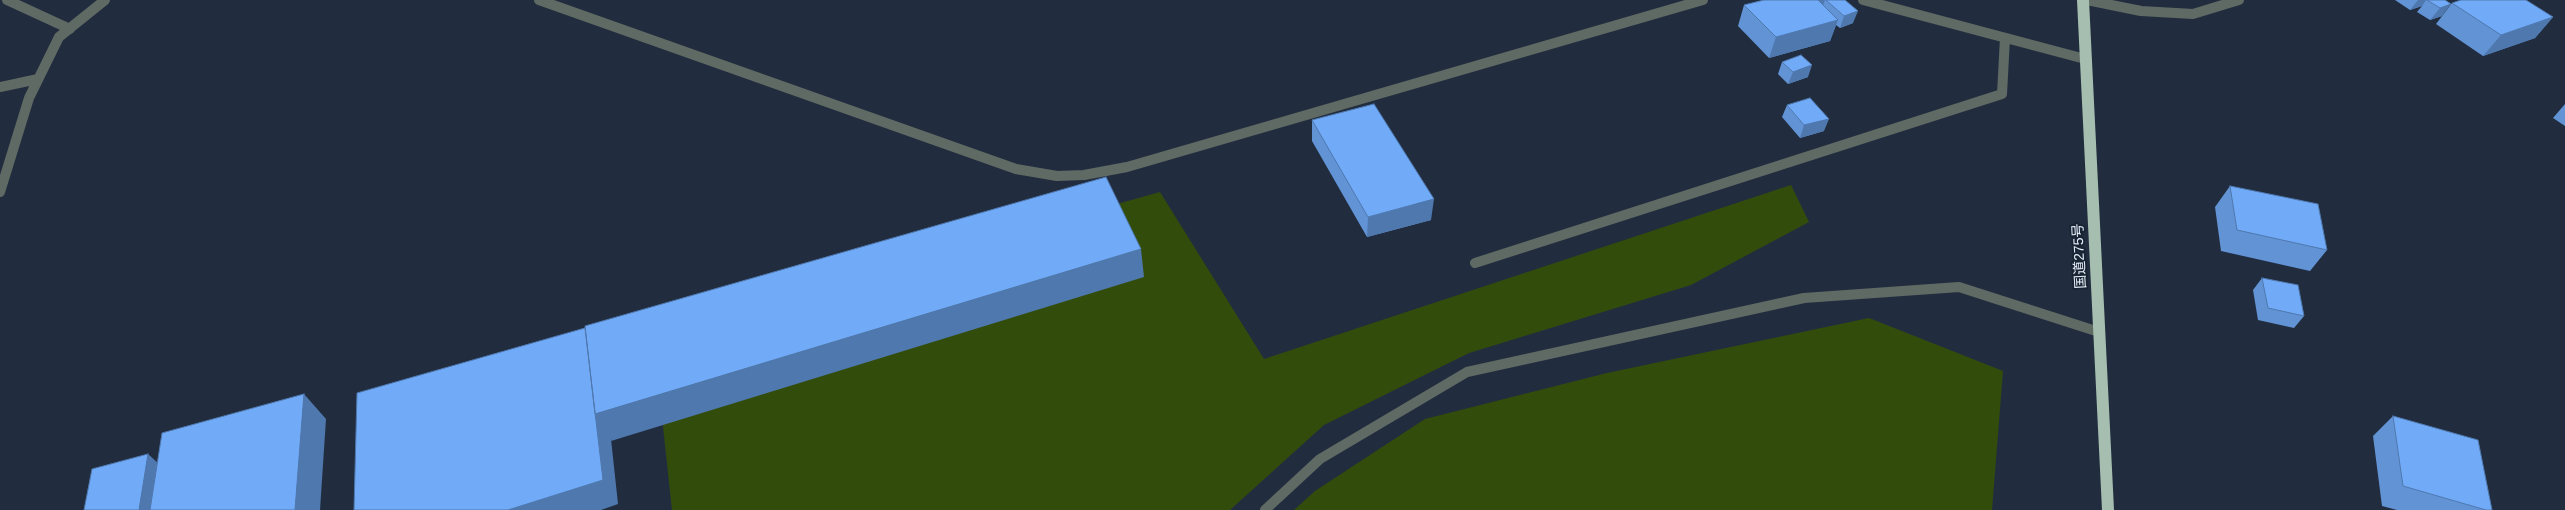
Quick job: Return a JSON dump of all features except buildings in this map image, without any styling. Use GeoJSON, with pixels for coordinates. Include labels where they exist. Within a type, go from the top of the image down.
{"type":"FeatureCollection","features":[{"type":"Feature","properties":{"kind":"highway","name":"国道275号"},"geometry":{"type":"LineString","coordinates":[[2083,0],[2108,510]]}},
{"type":"Feature","properties":{"kind":"street"},"geometry":{"type":"LineString","coordinates":[[7,0],[70,29]]}},
{"type":"Feature","properties":{"kind":"street"},"geometry":{"type":"LineString","coordinates":[[0,192],[29,98],[59,37],[105,0]]}},
{"type":"Feature","properties":{"kind":"street"},"geometry":{"type":"LineString","coordinates":[[539,0],[1016,169],[1058,176],[1084,175],[1127,167],[1703,0]]}},
{"type":"Feature","properties":{"kind":"street"},"geometry":{"type":"LineString","coordinates":[[1863,0],[2085,59]]}},
{"type":"Feature","properties":{"kind":"street"},"geometry":{"type":"LineString","coordinates":[[2087,0],[2140,11],[2193,14],[2239,0]]}},
{"type":"Feature","properties":{"kind":"street"},"geometry":{"type":"LineString","coordinates":[[1475,263],[2002,94],[2005,38]]}},
{"type":"Feature","properties":{"kind":"street"},"geometry":{"type":"LineString","coordinates":[[0,87],[38,79]]}},
{"type":"Feature","properties":{"kind":"street"},"geometry":{"type":"LineString","coordinates":[[1265,510],[1320,459],[1467,372],[1804,298],[1959,287],[2100,332]]}},
{"type":"Feature","properties":{"kind":"green space"},"geometry":{"type":"Polygon","coordinates":[[[1791,185],[1809,222],[1691,285],[1469,353],[1324,425],[1230,510],[672,510],[653,334],[1160,192],[1264,359],[1791,185]]]}},
{"type":"Feature","properties":{"kind":"green space"},"geometry":{"type":"Polygon","coordinates":[[[1869,318],[2003,371],[1992,510],[1294,510],[1315,491],[1425,419],[1607,373],[1869,318]]]}}]}
